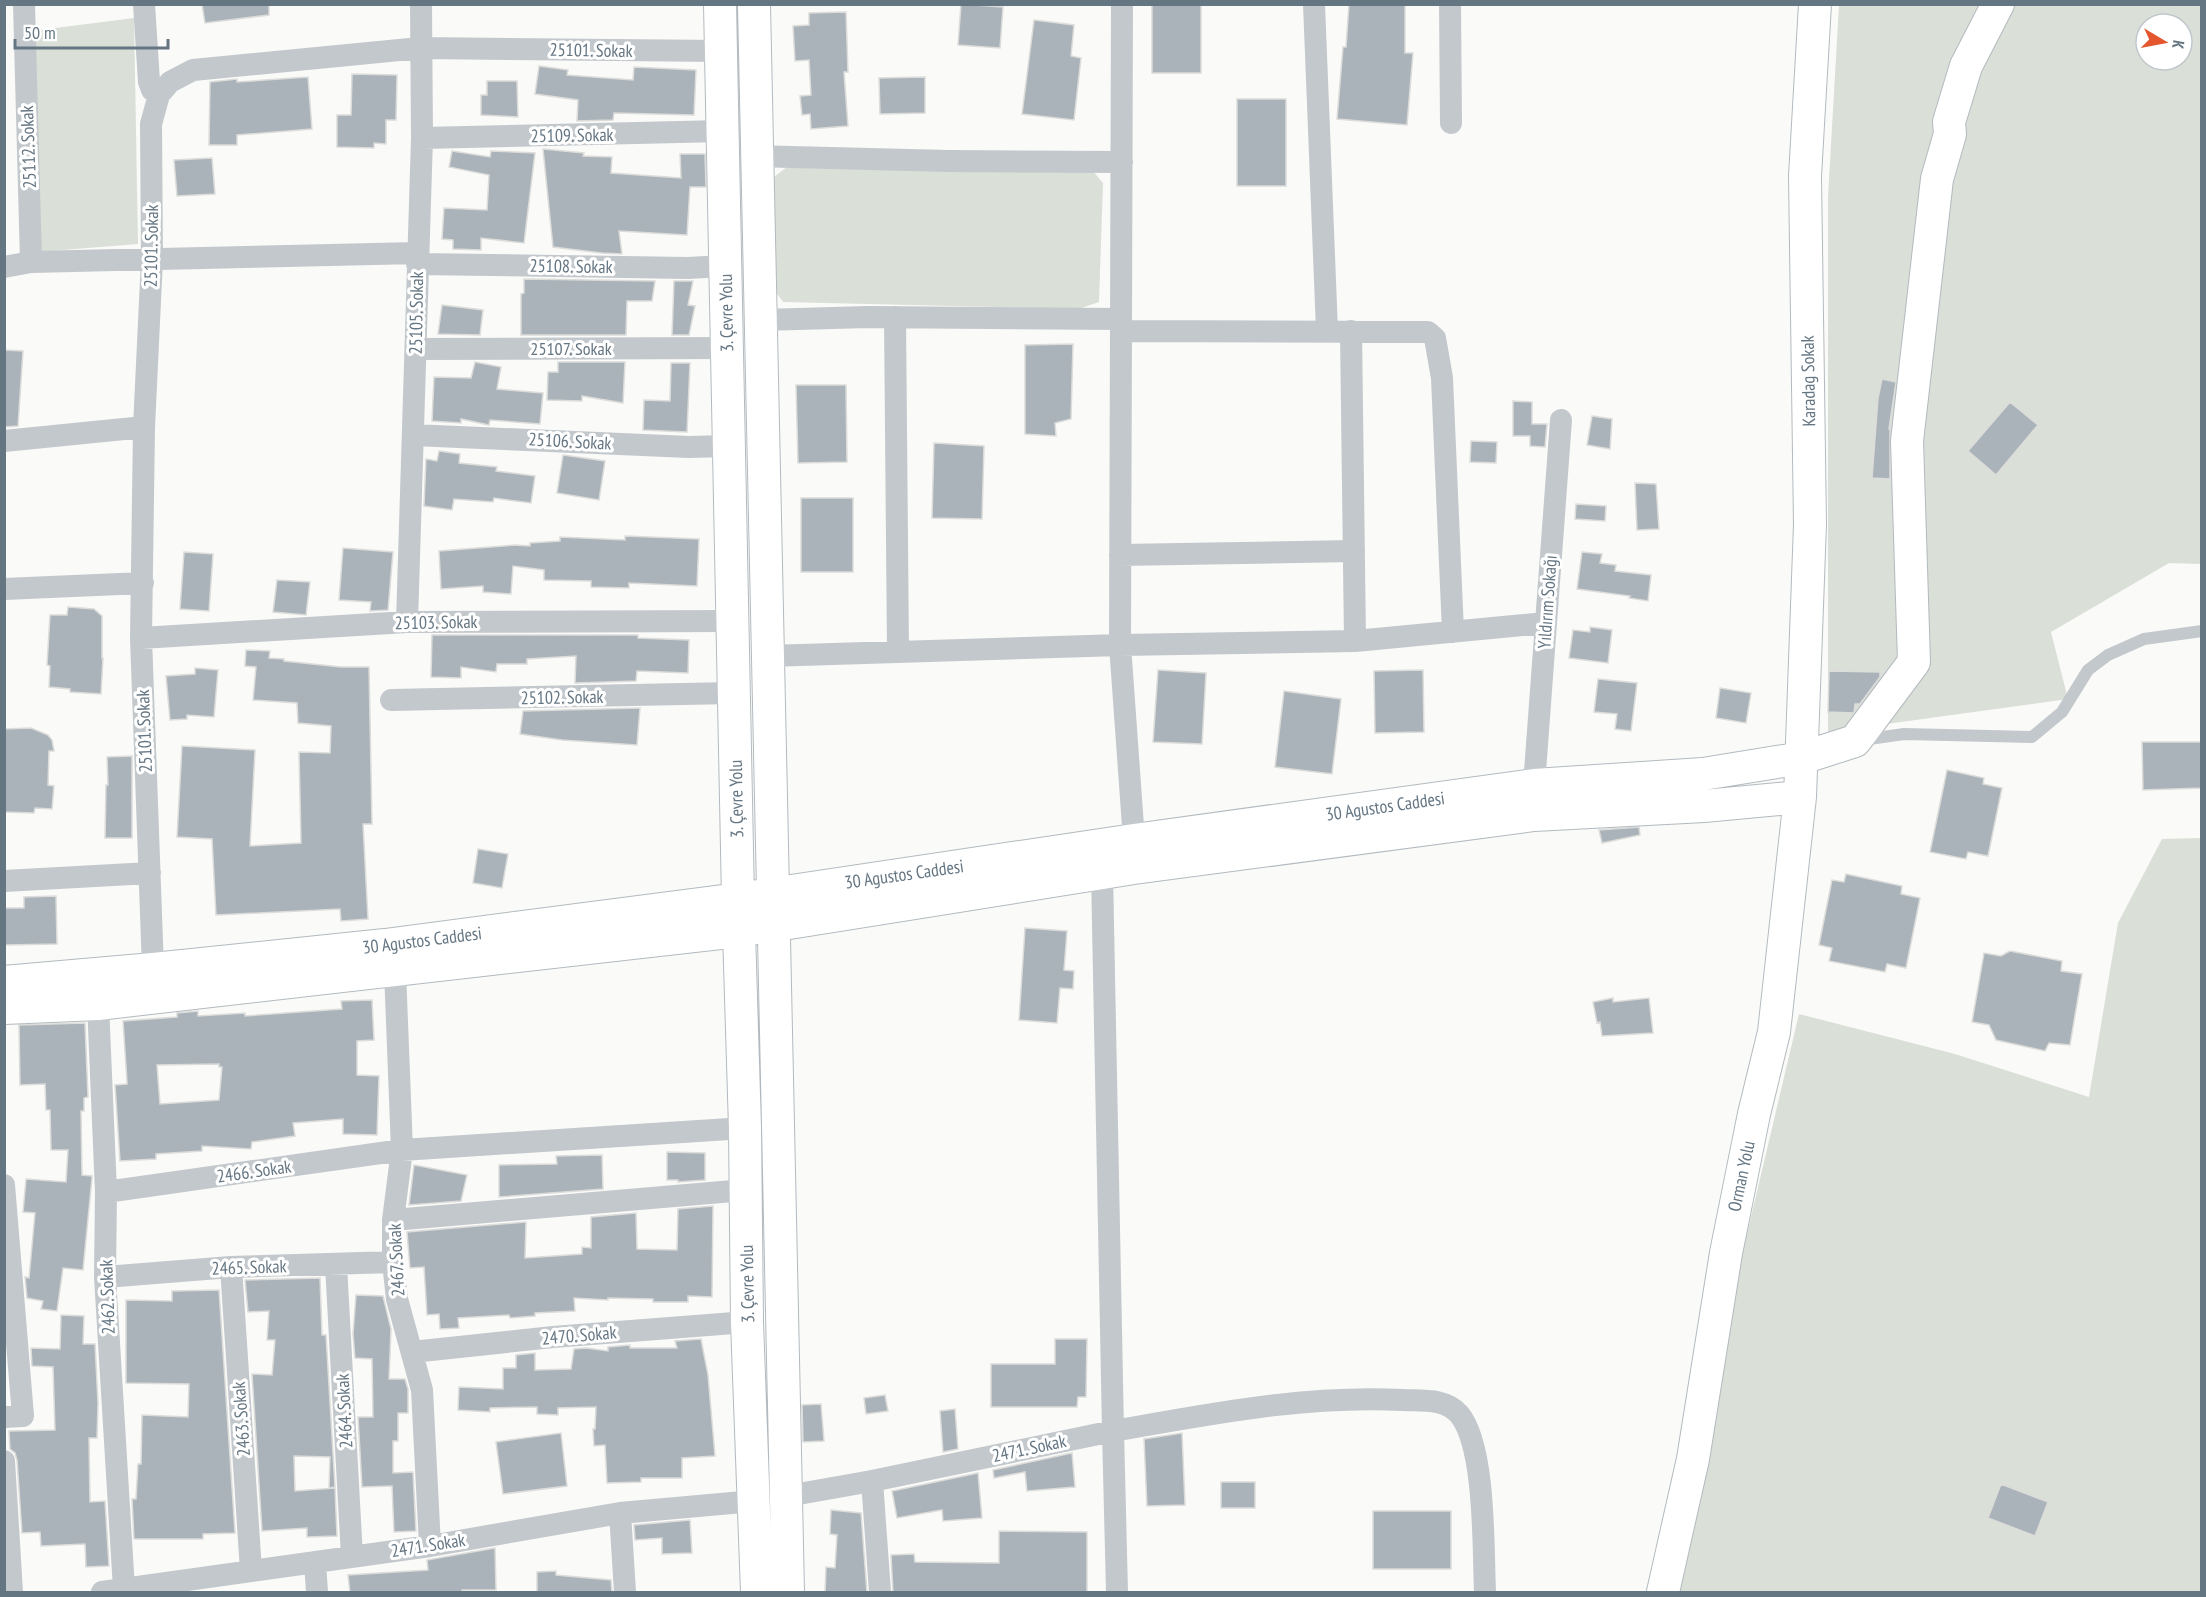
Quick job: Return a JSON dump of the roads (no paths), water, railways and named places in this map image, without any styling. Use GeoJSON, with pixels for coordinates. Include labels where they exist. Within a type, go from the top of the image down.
{"type":"FeatureCollection","features":[{"type":"Feature","properties":{"kind":"main road","name":"3. Çevre Yolu"},"geometry":{"type":"LineString","coordinates":[[720,4],[738,932],[745,1128],[747,1322],[757,1593]]}},
{"type":"Feature","properties":{"kind":"main road","name":"3. Çevre Yolu"},"geometry":{"type":"LineString","coordinates":[[754,4],[788,1593]]}},
{"type":"Feature","properties":{"kind":"main road","name":"Karadag Sokak"},"geometry":{"type":"LineString","coordinates":[[1802,758],[1810,524],[1805,176],[1815,4]]}},
{"type":"Feature","properties":{"kind":"main road"},"geometry":{"type":"LineString","coordinates":[[1855,741],[1914,662],[1907,441],[1937,179],[1950,134],[1949,122],[1966,66],[1998,4]]}},
{"type":"Feature","properties":{"kind":"main road","name":"30 Agustos Caddesi"},"geometry":{"type":"LineString","coordinates":[[4,982],[385,945],[738,899],[1134,840],[1534,785],[1703,774],[1802,758],[1855,741]]}},
{"type":"Feature","properties":{"kind":"main road","name":"Orman Yolu"},"geometry":{"type":"LineString","coordinates":[[1663,1593],[1693,1459],[1726,1253],[1754,1114],[1774,1032],[1800,797],[1802,758]]}},
{"type":"Feature","properties":{"kind":"main road","name":"30 Agustos Caddesi"},"geometry":{"type":"LineString","coordinates":[[4,1008],[98,1004],[738,932],[1102,873],[1534,815],[1704,806],[1800,797]]}},
{"type":"Feature","properties":{"kind":"street","name":"25112. Sokak"},"geometry":{"type":"LineString","coordinates":[[24,4],[31,262]]}},
{"type":"Feature","properties":{"kind":"street"},"geometry":{"type":"LineString","coordinates":[[144,4],[149,82],[152,90],[159,96]]}},
{"type":"Feature","properties":{"kind":"street","name":"25105. Sokak"},"geometry":{"type":"LineString","coordinates":[[407,622],[422,138],[421,4]]}},
{"type":"Feature","properties":{"kind":"street"},"geometry":{"type":"LineString","coordinates":[[1122,4],[1120,645],[1134,840]]}},
{"type":"Feature","properties":{"kind":"street"},"geometry":{"type":"LineString","coordinates":[[1314,4],[1327,331]]}},
{"type":"Feature","properties":{"kind":"street"},"geometry":{"type":"LineString","coordinates":[[1450,4],[1451,123]]}},
{"type":"Feature","properties":{"kind":"street","name":"25101. Sokak"},"geometry":{"type":"LineString","coordinates":[[153,969],[141,638],[144,427],[152,259],[151,124],[159,96],[170,82],[193,70],[420,48],[721,51]]}},
{"type":"Feature","properties":{"kind":"street","name":"25109. Sokak"},"geometry":{"type":"LineString","coordinates":[[422,138],[722,131]]}},
{"type":"Feature","properties":{"kind":"street"},"geometry":{"type":"LineString","coordinates":[[757,156],[949,161],[1122,162]]}},
{"type":"Feature","properties":{"kind":"street","name":"25108. Sokak"},"geometry":{"type":"LineString","coordinates":[[31,262],[417,258],[688,268],[724,266]]}},
{"type":"Feature","properties":{"kind":"street"},"geometry":{"type":"LineString","coordinates":[[4,267],[31,262]]}},
{"type":"Feature","properties":{"kind":"street"},"geometry":{"type":"LineString","coordinates":[[760,320],[895,317],[1327,331],[1428,332],[1435,338],[1442,378],[1453,632]]}},
{"type":"Feature","properties":{"kind":"street"},"geometry":{"type":"LineString","coordinates":[[895,317],[898,652]]}},
{"type":"Feature","properties":{"kind":"street"},"geometry":{"type":"LineString","coordinates":[[1351,331],[1355,641]]}},
{"type":"Feature","properties":{"kind":"street","name":"25107. Sokak"},"geometry":{"type":"LineString","coordinates":[[416,349],[727,348]]}},
{"type":"Feature","properties":{"kind":"street","name":"Yıldırım Sokağı"},"geometry":{"type":"LineString","coordinates":[[1534,785],[1561,420]]}},
{"type":"Feature","properties":{"kind":"street"},"geometry":{"type":"LineString","coordinates":[[4,441],[144,427]]}},
{"type":"Feature","properties":{"kind":"street","name":"25106. Sokak"},"geometry":{"type":"LineString","coordinates":[[412,435],[689,447],[728,446]]}},
{"type":"Feature","properties":{"kind":"street"},"geometry":{"type":"LineString","coordinates":[[1120,555],[1354,551]]}},
{"type":"Feature","properties":{"kind":"street"},"geometry":{"type":"LineString","coordinates":[[4,589],[143,583]]}},
{"type":"Feature","properties":{"kind":"street","name":"25103. Sokak"},"geometry":{"type":"LineString","coordinates":[[141,638],[407,622],[732,621]]}},
{"type":"Feature","properties":{"kind":"street"},"geometry":{"type":"LineString","coordinates":[[768,656],[1120,645],[1355,641],[1545,623]]}},
{"type":"Feature","properties":{"kind":"street","name":"25102. Sokak"},"geometry":{"type":"LineString","coordinates":[[391,700],[733,693]]}},
{"type":"Feature","properties":{"kind":"street"},"geometry":{"type":"LineString","coordinates":[[4,881],[150,873]]}},
{"type":"Feature","properties":{"kind":"street"},"geometry":{"type":"LineString","coordinates":[[1102,873],[1118,1593]]}},
{"type":"Feature","properties":{"kind":"street","name":"2467. Sokak"},"geometry":{"type":"LineString","coordinates":[[395,971],[402,1150],[393,1221],[393,1262],[397,1299],[422,1390],[430,1546]]}},
{"type":"Feature","properties":{"kind":"street","name":"2462. Sokak"},"geometry":{"type":"LineString","coordinates":[[98,1004],[106,1192],[105,1277],[113,1591]]}},
{"type":"Feature","properties":{"kind":"street","name":"2466. Sokak"},"geometry":{"type":"LineString","coordinates":[[106,1192],[402,1150],[745,1128]]}},
{"type":"Feature","properties":{"kind":"street"},"geometry":{"type":"LineString","coordinates":[[4,1185],[22,1416],[4,1417]]}},
{"type":"Feature","properties":{"kind":"street"},"geometry":{"type":"LineString","coordinates":[[393,1221],[745,1190]]}},
{"type":"Feature","properties":{"kind":"street","name":"2465. Sokak"},"geometry":{"type":"LineString","coordinates":[[105,1277],[231,1267],[393,1262]]}},
{"type":"Feature","properties":{"kind":"street","name":"2464. Sokak"},"geometry":{"type":"LineString","coordinates":[[336,1265],[352,1557]]}},
{"type":"Feature","properties":{"kind":"street","name":"2463. Sokak"},"geometry":{"type":"LineString","coordinates":[[231,1267],[251,1571]]}},
{"type":"Feature","properties":{"kind":"street","name":"2470. Sokak"},"geometry":{"type":"LineString","coordinates":[[412,1352],[553,1337],[747,1322]]}},
{"type":"Feature","properties":{"kind":"street","name":"2471. Sokak"},"geometry":{"type":"LineString","coordinates":[[787,1496],[872,1481],[1113,1431],[1311,1400],[1366,1398],[1440,1402],[1458,1413],[1470,1432],[1480,1501],[1485,1593]]}},
{"type":"Feature","properties":{"kind":"street"},"geometry":{"type":"LineString","coordinates":[[4,1461],[12,1593]]}},
{"type":"Feature","properties":{"kind":"street"},"geometry":{"type":"LineString","coordinates":[[872,1481],[880,1593]]}},
{"type":"Feature","properties":{"kind":"street","name":"2471. Sokak"},"geometry":{"type":"LineString","coordinates":[[113,1591],[430,1546],[620,1513],[754,1501]]}},
{"type":"Feature","properties":{"kind":"street"},"geometry":{"type":"LineString","coordinates":[[620,1513],[625,1593]]}},
{"type":"Feature","properties":{"kind":"street"},"geometry":{"type":"LineString","coordinates":[[315,1562],[317,1593]]}},
{"type":"Feature","properties":{"kind":"lane"},"geometry":{"type":"LineString","coordinates":[[1855,741],[1904,734],[2032,737],[2062,712],[2088,670],[2108,655],[2144,639],[2202,631]]}}]}
